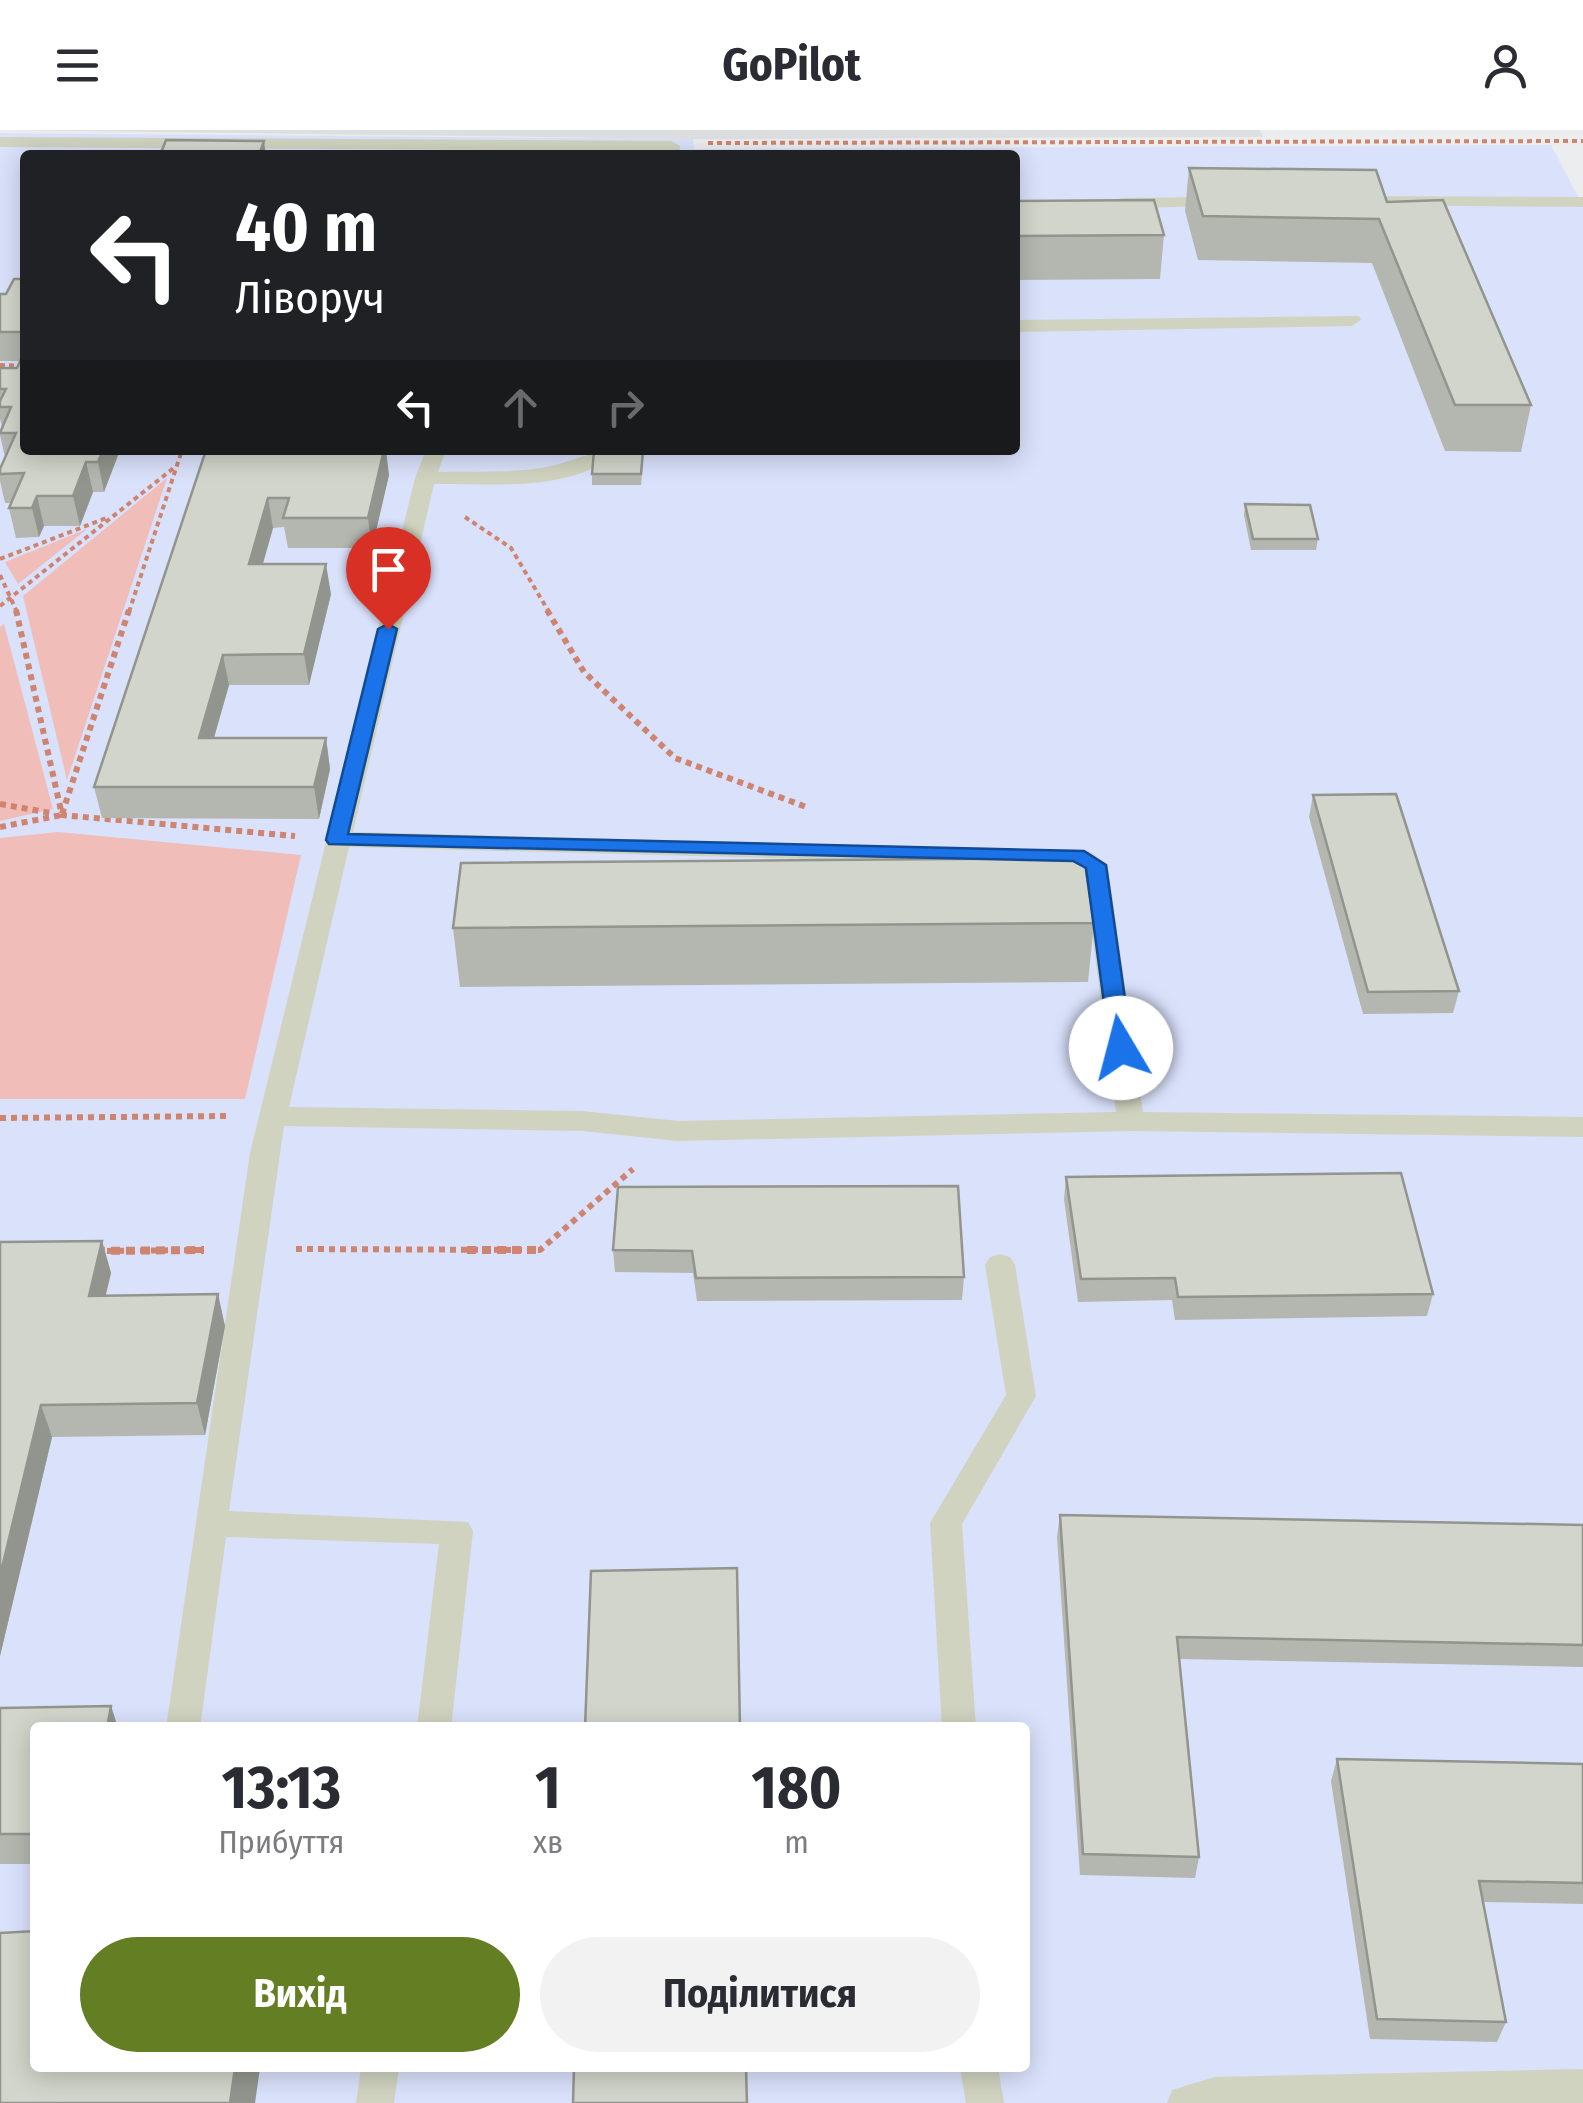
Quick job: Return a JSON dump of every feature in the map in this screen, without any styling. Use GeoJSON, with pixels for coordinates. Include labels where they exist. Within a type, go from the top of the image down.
{"type":"FeatureCollection","features":[{"type":"Feature","properties":{"kind":"lane"},"geometry":{"type":"LineString","coordinates":[[0,142],[672,150]]}},
{"type":"Feature","properties":{"kind":"lane"},"geometry":{"type":"LineString","coordinates":[[1323,201],[1583,202]]}},
{"type":"Feature","properties":{"kind":"lane"},"geometry":{"type":"LineString","coordinates":[[1092,203],[1246,202]]}},
{"type":"Feature","properties":{"kind":"lane"},"geometry":{"type":"LineString","coordinates":[[1020,326],[1352,320]]}},
{"type":"Feature","properties":{"kind":"lane"},"geometry":{"type":"LineString","coordinates":[[184,1722],[272,1116],[423,483],[434,455]]}},
{"type":"Feature","properties":{"kind":"lane"},"geometry":{"type":"LineString","coordinates":[[423,483],[545,475],[578,466],[599,455]]}},
{"type":"Feature","properties":{"kind":"lane"},"geometry":{"type":"LineString","coordinates":[[336,840],[1089,859],[1096,865],[1132,1121]]}},
{"type":"Feature","properties":{"kind":"lane"},"geometry":{"type":"LineString","coordinates":[[272,1116],[582,1122],[678,1130],[1132,1121],[1583,1127]]}},
{"type":"Feature","properties":{"kind":"lane"},"geometry":{"type":"LineString","coordinates":[[959,1722],[946,1523],[1021,1396],[1000,1265]]}},
{"type":"Feature","properties":{"kind":"lane"},"geometry":{"type":"LineString","coordinates":[[212,1524],[458,1531],[435,1722]]}},
{"type":"Feature","properties":{"kind":"lane"},"geometry":{"type":"LineString","coordinates":[[374,2103],[379,2072]]}},
{"type":"Feature","properties":{"kind":"lane"},"geometry":{"type":"LineString","coordinates":[[981,2072],[985,2103]]}},
{"type":"Feature","properties":{"kind":"lane"},"geometry":{"type":"LineString","coordinates":[[1186,2103],[1215,2096],[1583,2088]]}},
{"type":"Feature","properties":{"kind":"path"},"geometry":{"type":"LineString","coordinates":[[672,150],[827,142],[1583,141]]}},
{"type":"Feature","properties":{"kind":"path"},"geometry":{"type":"LineString","coordinates":[[827,142],[827,150]]}},
{"type":"Feature","properties":{"kind":"path"},"geometry":{"type":"LineString","coordinates":[[62,815],[180,455]]}},
{"type":"Feature","properties":{"kind":"path"},"geometry":{"type":"LineString","coordinates":[[0,606],[176,466]]}},
{"type":"Feature","properties":{"kind":"path"},"geometry":{"type":"LineString","coordinates":[[423,483],[511,548],[584,672],[675,758],[819,812]]}},
{"type":"Feature","properties":{"kind":"path"},"geometry":{"type":"LineString","coordinates":[[0,559],[115,515]]}},
{"type":"Feature","properties":{"kind":"path"},"geometry":{"type":"LineString","coordinates":[[0,574],[13,596],[62,815]]}},
{"type":"Feature","properties":{"kind":"path"},"geometry":{"type":"LineString","coordinates":[[0,804],[62,815],[336,840]]}},
{"type":"Feature","properties":{"kind":"path"},"geometry":{"type":"LineString","coordinates":[[0,827],[29,818],[62,815]]}},
{"type":"Feature","properties":{"kind":"path"},"geometry":{"type":"LineString","coordinates":[[0,1118],[272,1116]]}},
{"type":"Feature","properties":{"kind":"path"},"geometry":{"type":"LineString","coordinates":[[77,1251],[540,1250],[678,1130]]}},
{"type":"Feature","properties":{"kind":"shaded area"},"geometry":{"type":"Polygon","coordinates":[[[0,130],[1260,130],[1263,137],[693,139],[0,130]]]}},
{"type":"Feature","properties":{"kind":"shaded area"},"geometry":{"type":"Polygon","coordinates":[[[0,133],[693,139],[694,149],[1551,145],[1583,206],[1583,2103],[0,2103],[0,133]]]}},
{"type":"Feature","properties":{"kind":"shaded area"},"geometry":{"type":"Polygon","coordinates":[[[167,478],[67,780],[23,596],[167,478]]]}},
{"type":"Feature","properties":{"kind":"shaded area"},"geometry":{"type":"Polygon","coordinates":[[[87,529],[18,584],[5,562],[87,529]]]}},
{"type":"Feature","properties":{"kind":"shaded area"},"geometry":{"type":"Polygon","coordinates":[[[4,624],[53,809],[0,821],[0,627],[4,624]]]}},
{"type":"Feature","properties":{"kind":"shaded area"},"geometry":{"type":"Polygon","coordinates":[[[58,832],[301,855],[245,1099],[0,1099],[0,838],[58,832]]]}},
{"type":"Feature","properties":{"kind":"building"},"geometry":{"type":"Polygon","coordinates":[[[166,140],[264,141],[261,150],[162,150],[166,140]]]}},
{"type":"Feature","properties":{"kind":"building"},"geometry":{"type":"Polygon","coordinates":[[[1189,168],[1376,170],[1387,202],[1443,200],[1531,405],[1455,405],[1379,219],[1203,216],[1189,168]]]}},
{"type":"Feature","properties":{"kind":"building"},"geometry":{"type":"Polygon","coordinates":[[[1154,200],[1164,235],[1020,236],[1020,201],[1154,200]]]}},
{"type":"Feature","properties":{"kind":"building"},"geometry":{"type":"Polygon","coordinates":[[[14,279],[20,279],[20,332],[0,332],[0,294],[6,294],[14,279]]]}},
{"type":"Feature","properties":{"kind":"building"},"geometry":{"type":"Polygon","coordinates":[[[20,361],[20,455],[101,455],[98,462],[86,462],[73,496],[37,496],[32,508],[9,508],[24,473],[0,474],[16,433],[0,433],[11,407],[0,407],[6,389],[0,389],[0,368],[17,368],[20,361]]]}},
{"type":"Feature","properties":{"kind":"building"},"geometry":{"type":"Polygon","coordinates":[[[204,455],[383,455],[368,518],[283,518],[289,498],[268,498],[249,564],[326,564],[304,654],[223,655],[199,738],[326,738],[314,787],[94,787],[204,455]]]}},
{"type":"Feature","properties":{"kind":"building"},"geometry":{"type":"Polygon","coordinates":[[[594,455],[643,455],[641,474],[592,474],[594,455]]]}},
{"type":"Feature","properties":{"kind":"building"},"geometry":{"type":"Polygon","coordinates":[[[1245,504],[1310,505],[1318,539],[1253,539],[1245,504]]]}},
{"type":"Feature","properties":{"kind":"building"},"geometry":{"type":"Polygon","coordinates":[[[1396,794],[1459,991],[1368,992],[1313,795],[1396,794]]]}},
{"type":"Feature","properties":{"kind":"building"},"geometry":{"type":"Polygon","coordinates":[[[1084,858],[1094,923],[453,928],[461,863],[1084,858]]]}},
{"type":"Feature","properties":{"kind":"building"},"geometry":{"type":"Polygon","coordinates":[[[1401,1173],[1433,1294],[1178,1297],[1175,1278],[1081,1279],[1066,1177],[1401,1173]]]}},
{"type":"Feature","properties":{"kind":"building"},"geometry":{"type":"Polygon","coordinates":[[[958,1186],[964,1277],[696,1278],[692,1251],[613,1250],[618,1187],[958,1186]]]}},
{"type":"Feature","properties":{"kind":"building"},"geometry":{"type":"Polygon","coordinates":[[[102,1241],[89,1296],[218,1294],[197,1403],[41,1405],[0,1576],[0,1242],[102,1241]]]}},
{"type":"Feature","properties":{"kind":"building"},"geometry":{"type":"Polygon","coordinates":[[[1060,1515],[1583,1525],[1583,1645],[1177,1637],[1199,1857],[1083,1854],[1060,1515]]]}},
{"type":"Feature","properties":{"kind":"building"},"geometry":{"type":"Polygon","coordinates":[[[737,1568],[740,1722],[585,1722],[591,1571],[737,1568]]]}},
{"type":"Feature","properties":{"kind":"building"},"geometry":{"type":"Polygon","coordinates":[[[111,1706],[108,1722],[30,1722],[30,1834],[0,1834],[0,1708],[111,1706]]]}},
{"type":"Feature","properties":{"kind":"building"},"geometry":{"type":"Polygon","coordinates":[[[1337,1759],[1583,1764],[1583,1883],[1479,1881],[1506,2022],[1377,2019],[1337,1759]]]}},
{"type":"Feature","properties":{"kind":"building"},"geometry":{"type":"Polygon","coordinates":[[[30,1931],[30,2072],[234,2072],[230,2103],[0,2103],[0,1933],[30,1931]]]}},
{"type":"Feature","properties":{"kind":"building"},"geometry":{"type":"Polygon","coordinates":[[[574,2072],[746,2072],[747,2103],[573,2103],[574,2072]]]}},
{"type":"Feature","properties":{"kind":"route"},"geometry":{"type":"LineString","coordinates":[[388,629],[336,840],[1076,855],[1096,865],[1121,1048]]}}]}
